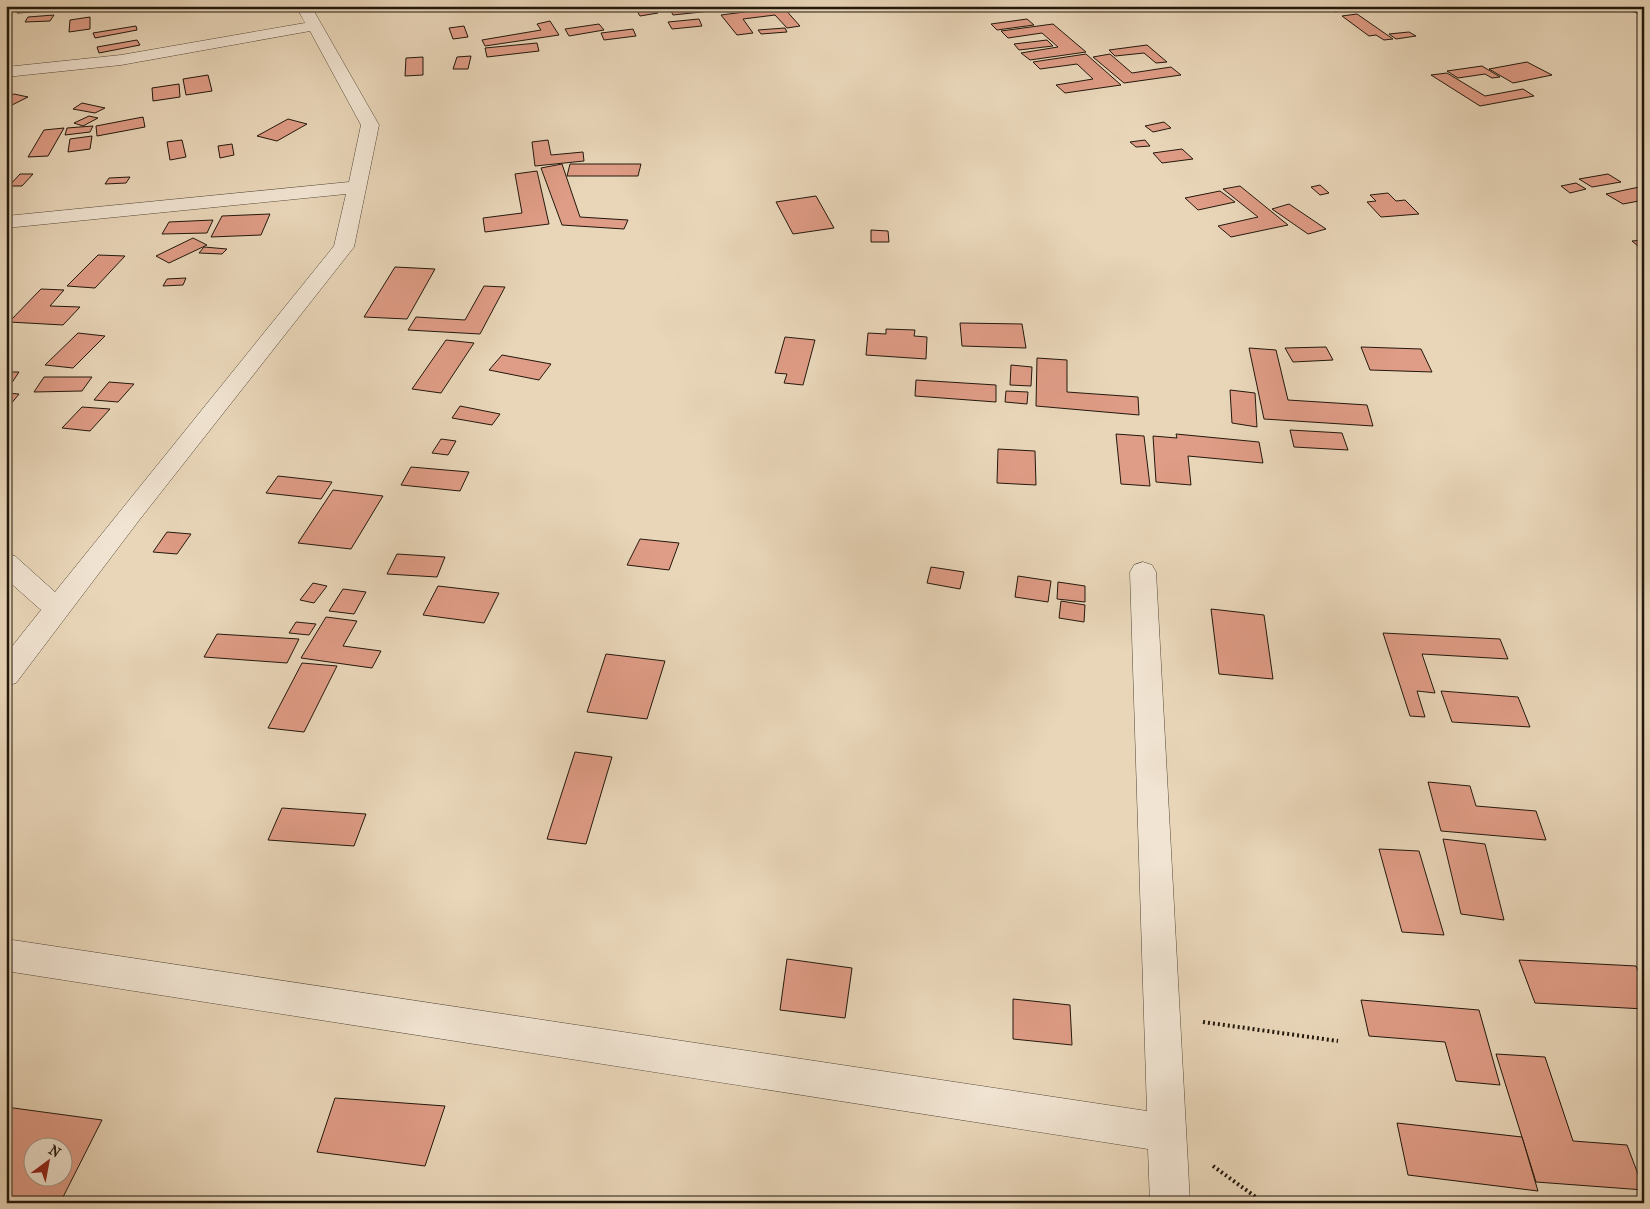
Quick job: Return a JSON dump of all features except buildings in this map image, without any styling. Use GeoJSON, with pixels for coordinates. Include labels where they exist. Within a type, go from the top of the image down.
{"type":"FeatureCollection","features":[{"type":"Feature","properties":{"kind":"street"},"geometry":{"type":"LineString","coordinates":[[6,676],[344,247],[370,125],[302,6]]}},
{"type":"Feature","properties":{"kind":"street"},"geometry":{"type":"LineString","coordinates":[[6,72],[121,60],[314,26]]}},
{"type":"Feature","properties":{"kind":"street"},"geometry":{"type":"LineString","coordinates":[[6,222],[356,187]]}},
{"type":"Feature","properties":{"kind":"street"},"geometry":{"type":"LineString","coordinates":[[6,563],[57,609]]}},
{"type":"Feature","properties":{"kind":"street"},"geometry":{"type":"LineString","coordinates":[[1143,572],[1170,1203]]}},
{"type":"Feature","properties":{"kind":"street"},"geometry":{"type":"LineString","coordinates":[[6,954],[1167,1133]]}},
{"type":"Feature","properties":{"kind":"path"},"geometry":{"type":"LineString","coordinates":[[1163,1016],[1338,1041]]}},
{"type":"Feature","properties":{"kind":"path"},"geometry":{"type":"LineString","coordinates":[[1167,1133],[1264,1203]]}}]}
